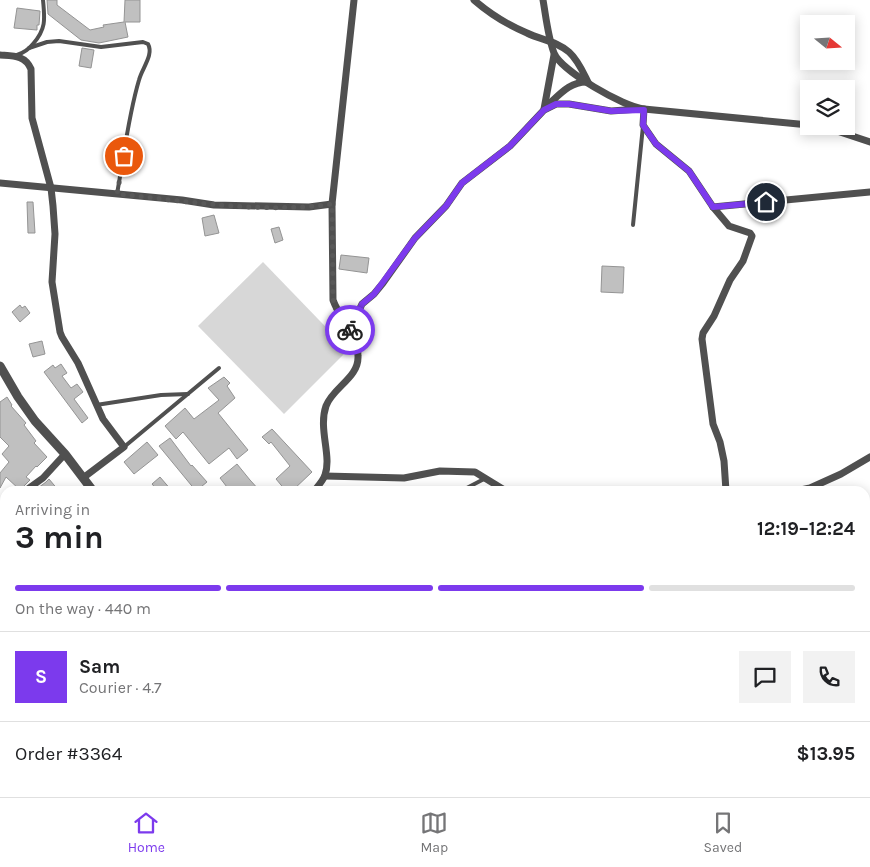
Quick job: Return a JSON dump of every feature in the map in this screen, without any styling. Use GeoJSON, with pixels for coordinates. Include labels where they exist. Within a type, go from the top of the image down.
{"type":"FeatureCollection","features":[{"type":"Feature","properties":{"kind":"street"},"geometry":{"type":"LineString","coordinates":[[354,0],[332,204],[333,300],[336,309],[354,335]]}},
{"type":"Feature","properties":{"kind":"street"},"geometry":{"type":"LineString","coordinates":[[474,0],[519,29],[551,41],[569,52],[588,82]]}},
{"type":"Feature","properties":{"kind":"street"},"geometry":{"type":"LineString","coordinates":[[543,0],[554,55],[544,110]]}},
{"type":"Feature","properties":{"kind":"street"},"geometry":{"type":"LineString","coordinates":[[0,55],[25,59],[31,69],[32,118],[50,188],[55,234],[52,282],[60,332],[78,363],[96,406],[124,447],[83,478]]}},
{"type":"Feature","properties":{"kind":"street"},"geometry":{"type":"LineString","coordinates":[[554,55],[588,82],[620,102],[641,109]]}},
{"type":"Feature","properties":{"kind":"street"},"geometry":{"type":"LineString","coordinates":[[317,486],[327,467],[324,442],[325,410],[328,400],[356,369],[359,358],[354,335],[355,319],[362,304],[378,288],[415,238],[446,206],[462,183],[510,146],[544,110],[574,84],[588,82]]}},
{"type":"Feature","properties":{"kind":"street"},"geometry":{"type":"LineString","coordinates":[[544,110],[556,104],[569,104],[611,111],[641,109],[800,124]]}},
{"type":"Feature","properties":{"kind":"street"},"geometry":{"type":"LineString","coordinates":[[641,109],[643,125],[656,144],[689,171],[713,207],[729,226],[750,233],[752,236],[743,261],[730,280],[714,316],[702,333],[713,424],[720,442],[724,461],[726,486]]}},
{"type":"Feature","properties":{"kind":"street"},"geometry":{"type":"LineString","coordinates":[[849,135],[870,142]]}},
{"type":"Feature","properties":{"kind":"street"},"geometry":{"type":"LineString","coordinates":[[0,183],[182,200],[214,205],[309,207],[332,204]]}},
{"type":"Feature","properties":{"kind":"street"},"geometry":{"type":"LineString","coordinates":[[713,207],[870,192]]}},
{"type":"Feature","properties":{"kind":"street"},"geometry":{"type":"LineString","coordinates":[[0,366],[18,398],[35,421],[66,454],[89,486]]}},
{"type":"Feature","properties":{"kind":"street"},"geometry":{"type":"LineString","coordinates":[[32,486],[43,478],[66,454]]}},
{"type":"Feature","properties":{"kind":"street"},"geometry":{"type":"LineString","coordinates":[[814,486],[870,457]]}},
{"type":"Feature","properties":{"kind":"street"},"geometry":{"type":"LineString","coordinates":[[324,476],[404,478],[440,471],[475,472],[497,486]]}},
{"type":"Feature","properties":{"kind":"lane"},"geometry":{"type":"LineString","coordinates":[[11,56],[20,54],[29,48],[42,34],[45,25],[43,0]]}},
{"type":"Feature","properties":{"kind":"lane"},"geometry":{"type":"LineString","coordinates":[[29,48],[46,42],[59,41],[101,47],[143,42],[148,44],[150,54],[140,76],[133,100],[117,194]]}},
{"type":"Feature","properties":{"kind":"lane"},"geometry":{"type":"LineString","coordinates":[[633,225],[643,125]]}},
{"type":"Feature","properties":{"kind":"lane"},"geometry":{"type":"LineString","coordinates":[[124,447],[219,368]]}},
{"type":"Feature","properties":{"kind":"lane"},"geometry":{"type":"LineString","coordinates":[[96,406],[160,395],[188,394]]}},
{"type":"Feature","properties":{"kind":"lane"},"geometry":{"type":"LineString","coordinates":[[471,486],[484,479]]}},
{"type":"Feature","properties":{"kind":"shaded area"},"geometry":{"type":"Polygon","coordinates":[[[263,262],[348,350],[284,414],[198,326],[263,262]]]}},
{"type":"Feature","properties":{"kind":"building"},"geometry":{"type":"Polygon","coordinates":[[[47,0],[57,0],[57,5],[90,30],[104,27],[103,25],[124,22],[125,0],[140,0],[140,22],[125,22],[128,37],[99,43],[81,40],[48,14],[47,0]]]}},
{"type":"Feature","properties":{"kind":"building"},"geometry":{"type":"Polygon","coordinates":[[[17,8],[40,11],[37,30],[14,28],[17,8]]]}},
{"type":"Feature","properties":{"kind":"building"},"geometry":{"type":"Polygon","coordinates":[[[82,48],[94,50],[91,68],[79,66],[82,48]]]}},
{"type":"Feature","properties":{"kind":"building"},"geometry":{"type":"Polygon","coordinates":[[[27,202],[33,202],[35,233],[28,233],[27,202]]]}},
{"type":"Feature","properties":{"kind":"building"},"geometry":{"type":"Polygon","coordinates":[[[214,215],[219,233],[205,236],[202,218],[214,215]]]}},
{"type":"Feature","properties":{"kind":"building"},"geometry":{"type":"Polygon","coordinates":[[[279,227],[283,240],[275,243],[271,229],[279,227]]]}},
{"type":"Feature","properties":{"kind":"building"},"geometry":{"type":"Polygon","coordinates":[[[341,255],[369,258],[367,273],[339,269],[341,255]]]}},
{"type":"Feature","properties":{"kind":"building"},"geometry":{"type":"Polygon","coordinates":[[[602,266],[624,267],[623,293],[601,292],[602,266]]]}},
{"type":"Feature","properties":{"kind":"building"},"geometry":{"type":"Polygon","coordinates":[[[20,305],[22,308],[25,306],[30,313],[20,322],[12,312],[20,305]]]}},
{"type":"Feature","properties":{"kind":"building"},"geometry":{"type":"Polygon","coordinates":[[[42,341],[45,354],[33,357],[29,344],[42,341]]]}},
{"type":"Feature","properties":{"kind":"building"},"geometry":{"type":"Polygon","coordinates":[[[61,364],[67,373],[62,376],[71,388],[77,384],[83,392],[74,399],[88,418],[82,423],[44,372],[53,365],[55,368],[61,364]]]}},
{"type":"Feature","properties":{"kind":"building"},"geometry":{"type":"Polygon","coordinates":[[[224,377],[230,383],[227,386],[235,398],[218,413],[248,450],[237,459],[229,448],[209,464],[183,432],[176,439],[165,426],[185,408],[194,419],[219,400],[208,388],[224,377]]]}},
{"type":"Feature","properties":{"kind":"building"},"geometry":{"type":"Polygon","coordinates":[[[7,397],[11,406],[26,423],[24,425],[36,441],[34,443],[47,457],[26,477],[30,480],[24,486],[16,486],[6,477],[0,486],[0,473],[9,462],[2,454],[9,446],[0,437],[0,402],[7,397]]]}},
{"type":"Feature","properties":{"kind":"building"},"geometry":{"type":"Polygon","coordinates":[[[272,429],[312,472],[297,486],[282,486],[276,479],[290,466],[271,442],[269,444],[262,437],[272,429]]]}},
{"type":"Feature","properties":{"kind":"building"},"geometry":{"type":"Polygon","coordinates":[[[170,438],[191,466],[207,482],[202,486],[192,486],[159,446],[170,438]]]}},
{"type":"Feature","properties":{"kind":"building"},"geometry":{"type":"Polygon","coordinates":[[[147,442],[158,455],[134,474],[124,462],[147,442]]]}},
{"type":"Feature","properties":{"kind":"building"},"geometry":{"type":"Polygon","coordinates":[[[237,464],[255,486],[226,486],[220,478],[237,464]]]}},
{"type":"Feature","properties":{"kind":"building"},"geometry":{"type":"Polygon","coordinates":[[[160,477],[168,486],[154,486],[152,484],[160,477]]]}},
{"type":"Feature","properties":{"kind":"building"},"geometry":{"type":"Polygon","coordinates":[[[49,479],[55,486],[41,486],[49,479]]]}},
{"type":"Feature","properties":{"kind":"way so far"},"geometry":{"type":"LineString","coordinates":[[124,156],[117,194],[214,205],[309,207],[332,204],[333,300],[336,309],[350,330]]}},
{"type":"Feature","properties":{"kind":"route"},"geometry":{"type":"LineString","coordinates":[[350,330],[354,335],[355,319],[362,304],[374,294],[415,238],[446,206],[462,183],[510,146],[531,121],[544,110],[556,104],[588,106],[611,111],[644,110],[643,125],[656,144],[689,171],[713,207],[766,202]]}}]}
